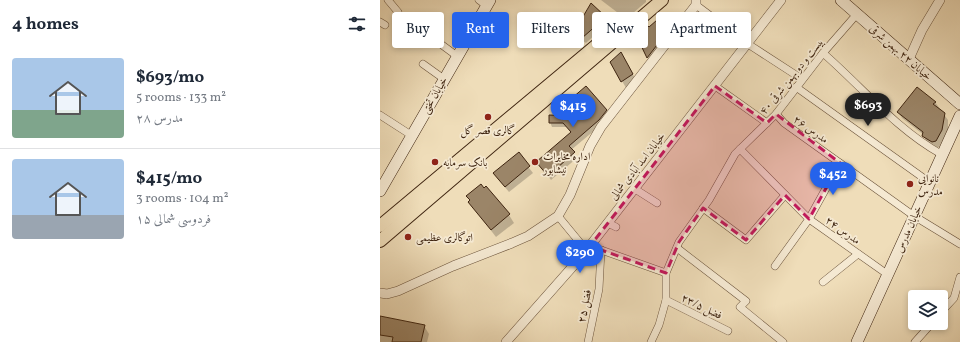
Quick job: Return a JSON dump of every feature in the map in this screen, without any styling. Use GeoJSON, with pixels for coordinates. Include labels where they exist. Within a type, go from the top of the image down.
{"type":"FeatureCollection","features":[{"type":"Feature","properties":{"kind":"main road"},"geometry":{"type":"LineString","coordinates":[[380,226],[650,0]]}},
{"type":"Feature","properties":{"kind":"main road"},"geometry":{"type":"LineString","coordinates":[[380,241],[662,0]]}},
{"type":"Feature","properties":{"kind":"main road","name":"خیابان ۲۲ بهمن شرقی"},"geometry":{"type":"LineString","coordinates":[[841,0],[960,104]]}},
{"type":"Feature","properties":{"kind":"main road","name":"خیابان تختی"},"geometry":{"type":"LineString","coordinates":[[380,192],[457,56],[485,2]]}},
{"type":"Feature","properties":{"kind":"main road","name":"خیابان مدرس"},"geometry":{"type":"LineString","coordinates":[[857,342],[941,154],[960,116]]}},
{"type":"Feature","properties":{"kind":"street"},"geometry":{"type":"LineString","coordinates":[[388,0],[398,12]]}},
{"type":"Feature","properties":{"kind":"street","name":"خیابان اسد آبادی شمالی"},"geometry":{"type":"LineString","coordinates":[[751,40],[781,0]]}},
{"type":"Feature","properties":{"kind":"street"},"geometry":{"type":"LineString","coordinates":[[909,59],[922,30],[940,0]]}},
{"type":"Feature","properties":{"kind":"street"},"geometry":{"type":"LineString","coordinates":[[380,293],[388,294],[398,291],[453,266],[512,243],[528,236],[558,216],[570,195],[590,146],[601,127],[696,2],[708,12]]}},
{"type":"Feature","properties":{"kind":"street","name":"بیست و دو بهمن شرقی ۴۰"},"geometry":{"type":"LineString","coordinates":[[666,273],[677,248],[735,154],[776,114],[823,53],[857,14]]}},
{"type":"Feature","properties":{"kind":"street"},"geometry":{"type":"LineString","coordinates":[[444,46],[457,56]]}},
{"type":"Feature","properties":{"kind":"street"},"geometry":{"type":"LineString","coordinates":[[751,46],[802,79]]}},
{"type":"Feature","properties":{"kind":"street","name":"خیابان اسد آبادی شمالی"},"geometry":{"type":"LineString","coordinates":[[506,342],[588,248],[612,225],[634,189],[745,48]]}},
{"type":"Feature","properties":{"kind":"street"},"geometry":{"type":"LineString","coordinates":[[823,53],[855,81],[890,117],[925,145],[941,154]]}},
{"type":"Feature","properties":{"kind":"street"},"geometry":{"type":"LineString","coordinates":[[423,64],[444,79]]}},
{"type":"Feature","properties":{"kind":"street"},"geometry":{"type":"LineString","coordinates":[[715,86],[767,123]]}},
{"type":"Feature","properties":{"kind":"street"},"geometry":{"type":"LineString","coordinates":[[796,87],[929,182]]}},
{"type":"Feature","properties":{"kind":"street","name":"مدرس ۲۶"},"geometry":{"type":"LineString","coordinates":[[776,114],[784,123],[914,216],[960,244]]}},
{"type":"Feature","properties":{"kind":"street"},"geometry":{"type":"LineString","coordinates":[[380,115],[411,135]]}},
{"type":"Feature","properties":{"kind":"street","name":"مدرس ۲۴"},"geometry":{"type":"LineString","coordinates":[[740,149],[809,219],[887,274]]}},
{"type":"Feature","properties":{"kind":"street"},"geometry":{"type":"LineString","coordinates":[[775,266],[809,219],[840,163]]}},
{"type":"Feature","properties":{"kind":"street"},"geometry":{"type":"LineString","coordinates":[[634,189],[657,203]]}},
{"type":"Feature","properties":{"kind":"street"},"geometry":{"type":"LineString","coordinates":[[703,208],[746,240],[785,195]]}},
{"type":"Feature","properties":{"kind":"street"},"geometry":{"type":"LineString","coordinates":[[558,216],[588,248],[601,250],[666,273],[666,300],[659,325],[651,342]]}},
{"type":"Feature","properties":{"kind":"street"},"geometry":{"type":"LineString","coordinates":[[677,248],[746,301],[740,307],[783,342]]}},
{"type":"Feature","properties":{"kind":"street","name":"فضل ۲۵"},"geometry":{"type":"LineString","coordinates":[[588,342],[599,289],[601,250]]}},
{"type":"Feature","properties":{"kind":"street"},"geometry":{"type":"LineString","coordinates":[[823,282],[858,254]]}},
{"type":"Feature","properties":{"kind":"street"},"geometry":{"type":"LineString","coordinates":[[948,307],[957,300],[960,277]]}},
{"type":"Feature","properties":{"kind":"street","name":"فضل ۲۳/۵"},"geometry":{"type":"LineString","coordinates":[[666,300],[728,331]]}},
{"type":"Feature","properties":{"kind":"street"},"geometry":{"type":"LineString","coordinates":[[915,342],[926,330]]}},
{"type":"Feature","properties":{"kind":"highlighted area"},"geometry":{"type":"Polygon","coordinates":[[[715,86],[767,123],[776,114],[840,163],[809,219],[785,195],[746,240],[703,208],[679,242],[666,273],[590,246],[715,86]]]}},
{"type":"Feature","properties":{"kind":"building"},"geometry":{"type":"Polygon","coordinates":[[[591,3],[601,12],[592,12],[592,29],[584,36],[584,15],[591,3]]]}},
{"type":"Feature","properties":{"kind":"building"},"geometry":{"type":"Polygon","coordinates":[[[656,21],[656,46],[647,58],[642,48],[648,48],[648,26],[649,27],[656,21]]]}},
{"type":"Feature","properties":{"kind":"building"},"geometry":{"type":"Polygon","coordinates":[[[621,52],[633,74],[621,82],[610,62],[621,52]]]}},
{"type":"Feature","properties":{"kind":"building"},"geometry":{"type":"Polygon","coordinates":[[[586,86],[607,110],[599,120],[569,146],[575,152],[548,176],[536,162],[571,132],[563,123],[549,123],[549,115],[574,116],[564,105],[586,86]]]}},
{"type":"Feature","properties":{"kind":"building"},"geometry":{"type":"Polygon","coordinates":[[[917,87],[936,102],[933,104],[945,113],[942,130],[936,141],[932,142],[922,136],[923,132],[897,112],[917,87]]]}},
{"type":"Feature","properties":{"kind":"building"},"geometry":{"type":"Polygon","coordinates":[[[519,152],[530,166],[505,187],[493,173],[519,152]]]}},
{"type":"Feature","properties":{"kind":"building"},"geometry":{"type":"Polygon","coordinates":[[[481,184],[484,188],[486,186],[510,214],[491,230],[468,202],[470,200],[466,196],[481,184]]]}},
{"type":"Feature","properties":{"kind":"building"},"geometry":{"type":"Polygon","coordinates":[[[380,316],[425,325],[421,342],[392,342],[393,337],[380,335],[380,316]]]}},
{"type":"Feature","properties":{"kind":"place","name":"گالری قصر گل"},"geometry":{"type":"Point","coordinates":[488,117]}},
{"type":"Feature","properties":{"kind":"place","name":"بانک سرمایه"},"geometry":{"type":"Point","coordinates":[435,162]}},
{"type":"Feature","properties":{"kind":"place","name":"اداره مخابرات نیشابور"},"geometry":{"type":"Point","coordinates":[535,162]}},
{"type":"Feature","properties":{"kind":"place","name":"نانوایی مدرس"},"geometry":{"type":"Point","coordinates":[910,184]}},
{"type":"Feature","properties":{"kind":"place","name":"اتوگالری عظیمی"},"geometry":{"type":"Point","coordinates":[408,237]}}]}
